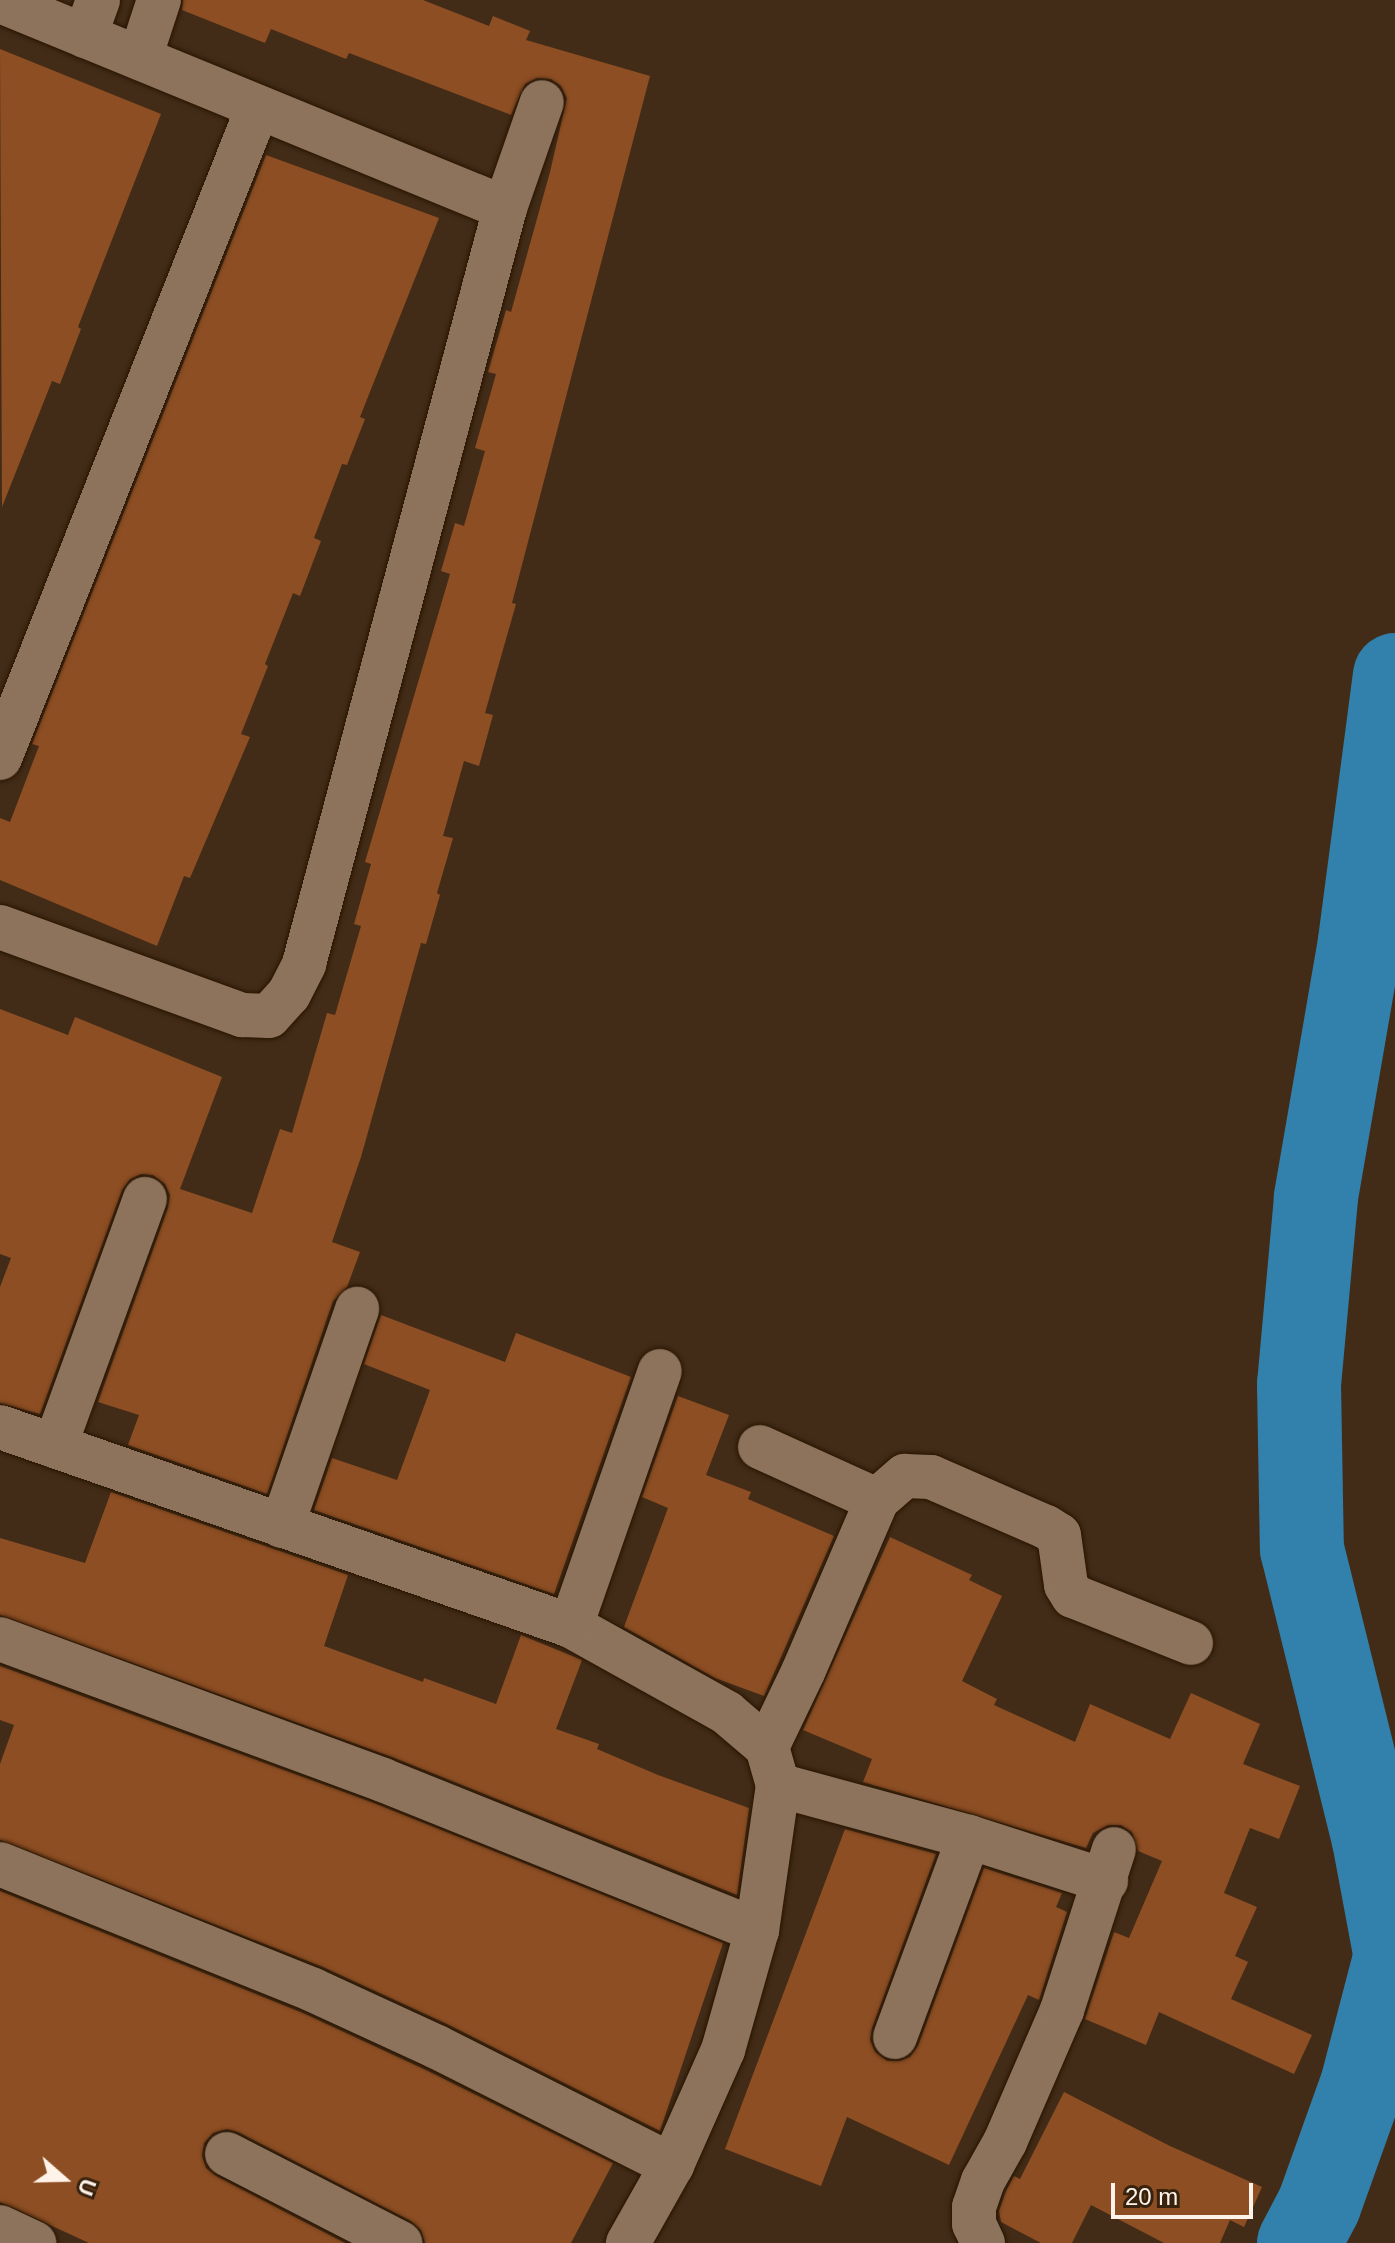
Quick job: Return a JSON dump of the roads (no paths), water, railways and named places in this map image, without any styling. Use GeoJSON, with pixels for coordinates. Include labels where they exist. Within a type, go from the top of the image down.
{"type":"FeatureCollection","features":[{"type":"Feature","properties":{"kind":"street"},"geometry":{"type":"LineString","coordinates":[[140,58],[159,0]]}},
{"type":"Feature","properties":{"kind":"street"},"geometry":{"type":"LineString","coordinates":[[0,1],[91,18],[140,58],[505,208]]}},
{"type":"Feature","properties":{"kind":"street"},"geometry":{"type":"LineString","coordinates":[[0,927],[242,1015],[269,1016],[282,1004],[304,964],[505,208],[542,102]]}},
{"type":"Feature","properties":{"kind":"street"},"geometry":{"type":"LineString","coordinates":[[0,758],[258,107]]}},
{"type":"Feature","properties":{"kind":"street"},"geometry":{"type":"LineString","coordinates":[[55,1446],[145,1199]]}},
{"type":"Feature","properties":{"kind":"street"},"geometry":{"type":"LineString","coordinates":[[282,1526],[357,1309]]}},
{"type":"Feature","properties":{"kind":"street"},"geometry":{"type":"LineString","coordinates":[[571,1626],[660,1371]]}},
{"type":"Feature","properties":{"kind":"street"},"geometry":{"type":"LineString","coordinates":[[0,1427],[571,1626],[727,1713],[772,1766],[969,1837],[1110,1865],[1062,2010],[974,2207],[974,2224],[983,2243]]}},
{"type":"Feature","properties":{"kind":"street"},"geometry":{"type":"LineString","coordinates":[[760,1447],[877,1500]]}},
{"type":"Feature","properties":{"kind":"street"},"geometry":{"type":"LineString","coordinates":[[628,2243],[672,2165],[723,2050],[757,1930],[772,1766],[877,1500],[905,1476],[920,1474],[1046,1527],[1059,1535],[1066,1585],[1073,1596],[1191,1643]]}},
{"type":"Feature","properties":{"kind":"street"},"geometry":{"type":"LineString","coordinates":[[0,1639],[383,1780],[757,1930]]}},
{"type":"Feature","properties":{"kind":"street"},"geometry":{"type":"LineString","coordinates":[[895,2037],[969,1837]]}},
{"type":"Feature","properties":{"kind":"street"},"geometry":{"type":"LineString","coordinates":[[0,1864],[313,1990],[437,2047],[672,2165]]}},
{"type":"Feature","properties":{"kind":"street"},"geometry":{"type":"LineString","coordinates":[[227,2154],[400,2243]]}},
{"type":"Feature","properties":{"kind":"street"},"geometry":{"type":"LineString","coordinates":[[0,2227],[35,2243]]}},
{"type":"Feature","properties":{"kind":"waterway"},"geometry":{"type":"LineString","coordinates":[[1395,675],[1360,942],[1316,1198],[1299,1384],[1302,1549],[1374,1840],[1395,1952]]}},
{"type":"Feature","properties":{"kind":"waterway"},"geometry":{"type":"LineString","coordinates":[[1299,2243],[1319,2205],[1362,2085],[1395,1958]]}}]}
